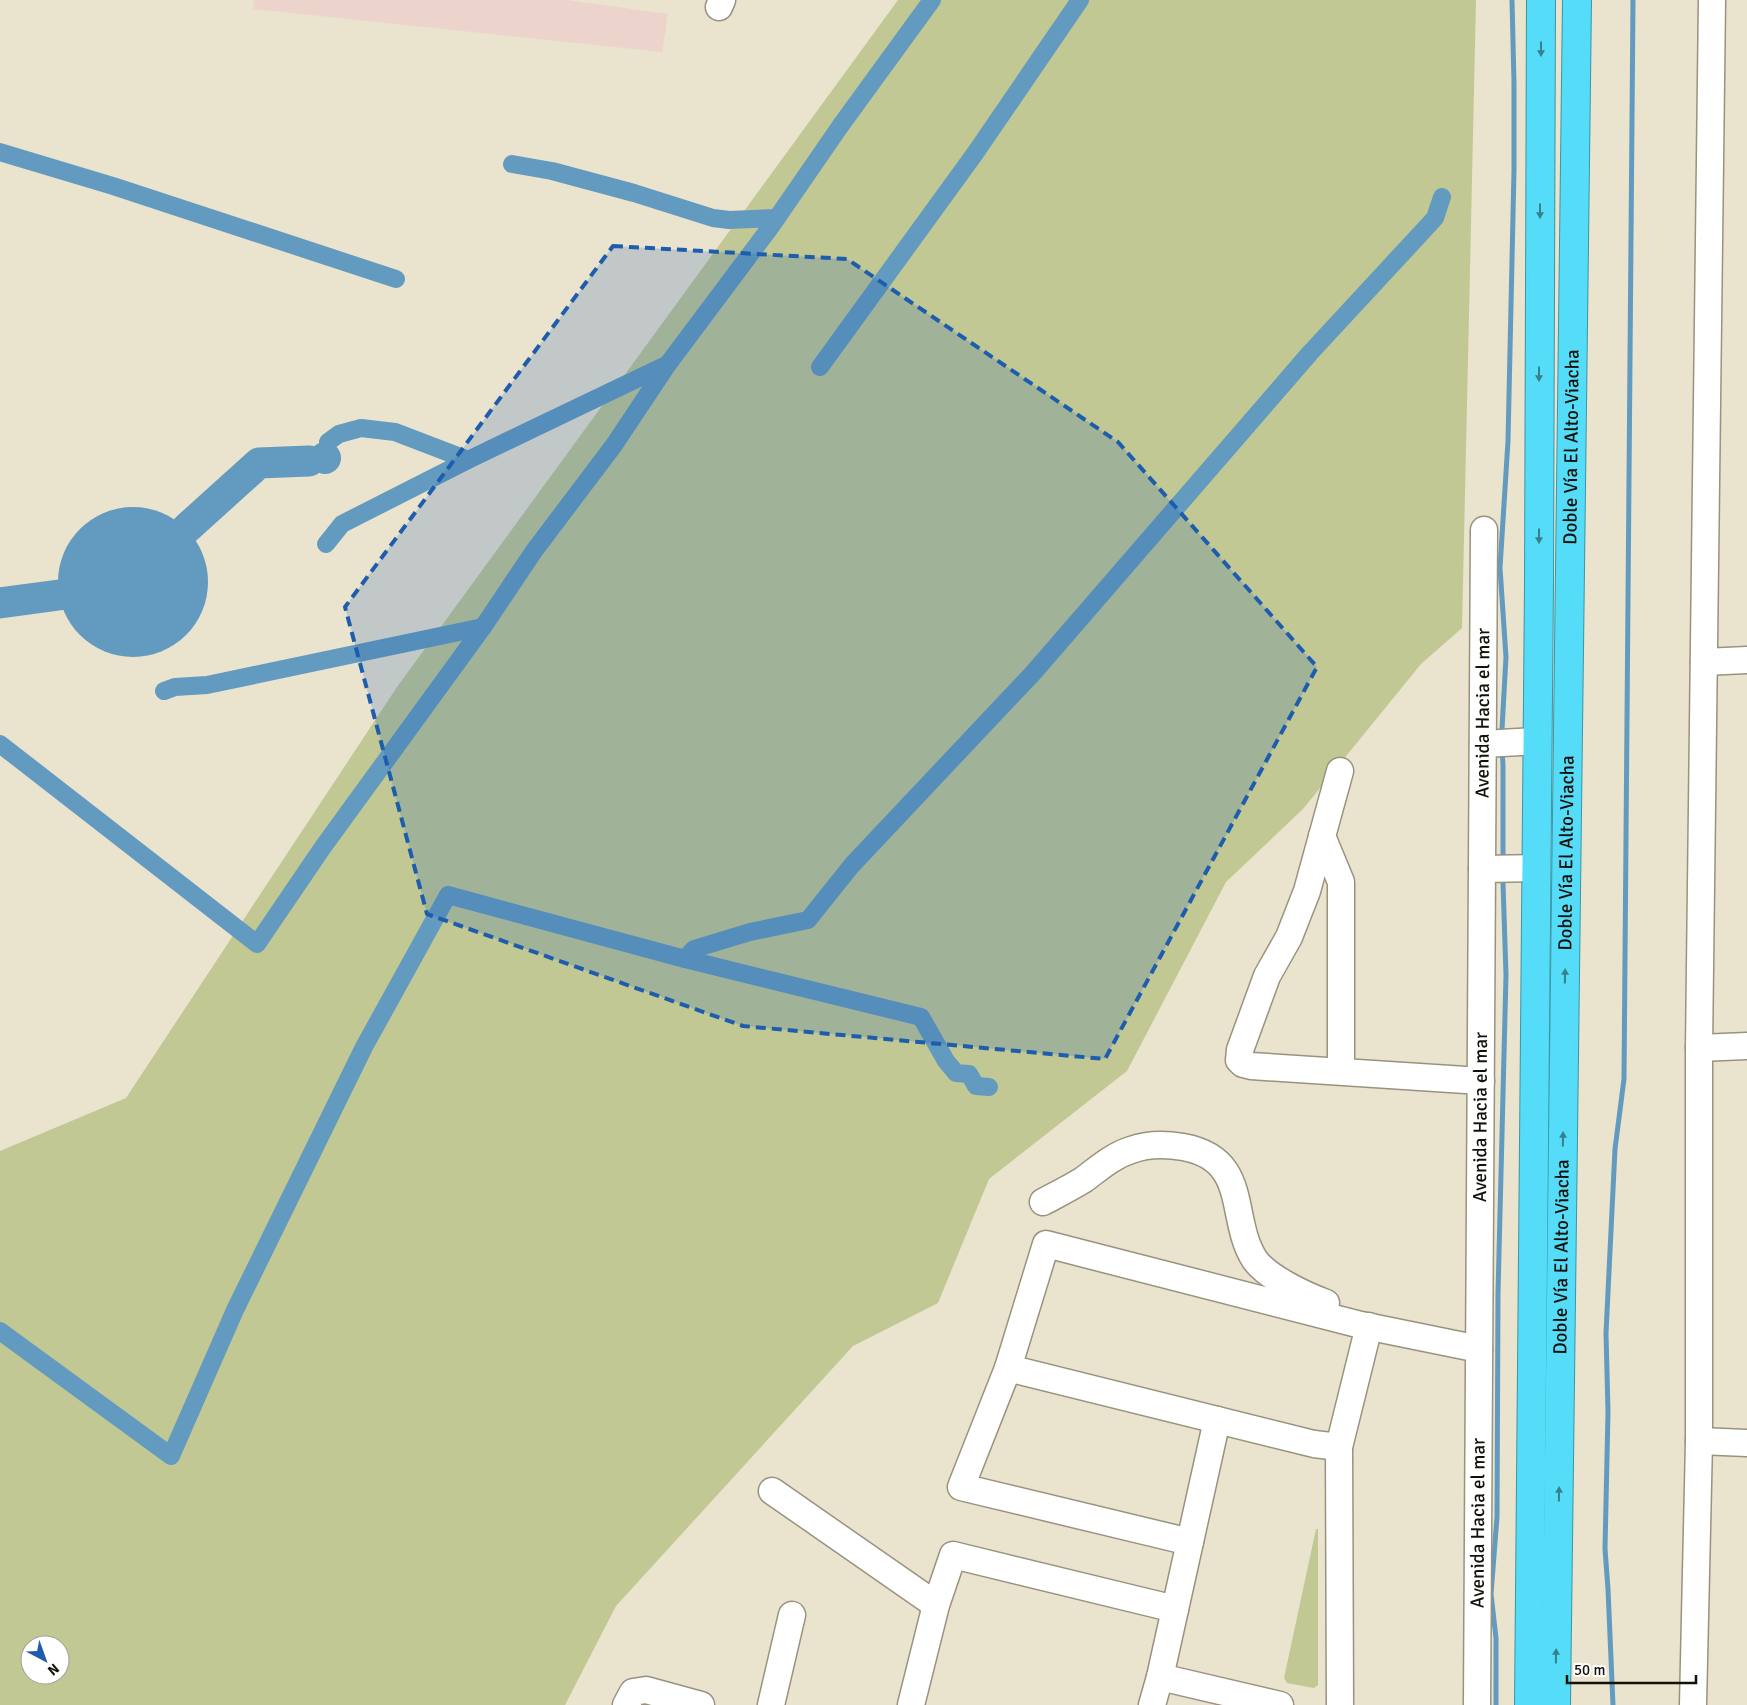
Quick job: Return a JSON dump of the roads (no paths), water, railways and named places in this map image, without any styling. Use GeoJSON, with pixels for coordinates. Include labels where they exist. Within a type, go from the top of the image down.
{"type":"FeatureCollection","features":[{"type":"Feature","properties":{"kind":"highway","name":"Doble Vía El Alto-Viacha"},"geometry":{"type":"LineString","coordinates":[[1529,1705],[1541,0]]}},
{"type":"Feature","properties":{"kind":"highway","name":"Doble Vía El Alto-Viacha"},"geometry":{"type":"LineString","coordinates":[[1556,1705],[1577,0]]}},
{"type":"Feature","properties":{"kind":"street"},"geometry":{"type":"LineString","coordinates":[[1693,1705],[1699,1441],[1699,1048],[1712,0]]}},
{"type":"Feature","properties":{"kind":"street","name":"Avenida Hacia el mar"},"geometry":{"type":"LineString","coordinates":[[1477,1705],[1484,530]]}},
{"type":"Feature","properties":{"kind":"street"},"geometry":{"type":"LineString","coordinates":[[1704,662],[1747,660]]}},
{"type":"Feature","properties":{"kind":"street"},"geometry":{"type":"LineString","coordinates":[[1483,744],[1537,741]]}},
{"type":"Feature","properties":{"kind":"street"},"geometry":{"type":"LineString","coordinates":[[1340,770],[1307,891],[1289,937],[1267,976],[1240,1050],[1239,1060],[1243,1064],[1252,1066],[1481,1081]]}},
{"type":"Feature","properties":{"kind":"street"},"geometry":{"type":"LineString","coordinates":[[1322,836],[1341,882],[1341,1071]]}},
{"type":"Feature","properties":{"kind":"street"},"geometry":{"type":"LineString","coordinates":[[1482,869],[1536,868]]}},
{"type":"Feature","properties":{"kind":"street"},"geometry":{"type":"LineString","coordinates":[[1699,1048],[1747,1046]]}},
{"type":"Feature","properties":{"kind":"street"},"geometry":{"type":"LineString","coordinates":[[1043,1202],[1082,1180],[1106,1162],[1131,1149],[1166,1144],[1199,1151],[1220,1166],[1231,1180],[1246,1243],[1256,1262],[1302,1294],[1357,1314],[1361,1318],[1365,1326],[1339,1447],[1340,1705]]}},
{"type":"Feature","properties":{"kind":"street"},"geometry":{"type":"LineString","coordinates":[[1190,1542],[961,1487],[1008,1368],[1046,1244],[1365,1326],[1478,1349]]}},
{"type":"Feature","properties":{"kind":"street"},"geometry":{"type":"LineString","coordinates":[[1008,1368],[1314,1444],[1339,1447]]}},
{"type":"Feature","properties":{"kind":"street"},"geometry":{"type":"LineString","coordinates":[[1152,1705],[1160,1677],[1217,1420]]}},
{"type":"Feature","properties":{"kind":"street"},"geometry":{"type":"LineString","coordinates":[[1699,1441],[1747,1443]]}},
{"type":"Feature","properties":{"kind":"street"},"geometry":{"type":"LineString","coordinates":[[772,1491],[936,1605]]}},
{"type":"Feature","properties":{"kind":"street"},"geometry":{"type":"LineString","coordinates":[[911,1705],[936,1605],[953,1555],[1175,1609]]}},
{"type":"Feature","properties":{"kind":"street"},"geometry":{"type":"LineString","coordinates":[[771,1705],[792,1615]]}},
{"type":"Feature","properties":{"kind":"street"},"geometry":{"type":"LineString","coordinates":[[1160,1677],[1280,1705]]}},
{"type":"Feature","properties":{"kind":"street"},"geometry":{"type":"LineString","coordinates":[[626,1705],[633,1692],[646,1690],[701,1705]]}},
{"type":"Feature","properties":{"kind":"water"},"geometry":{"type":"Polygon","coordinates":[[[325,442],[331,443],[336,447],[340,452],[340,464],[336,469],[331,473],[325,474],[319,473],[314,469],[310,464],[309,458],[310,452],[314,447],[319,443],[325,442]]]}},
{"type":"Feature","properties":{"kind":"water"},"geometry":{"type":"Polygon","coordinates":[[[133,507],[148,508],[162,513],[175,519],[186,529],[196,540],[202,553],[207,567],[207,597],[202,611],[196,624],[186,635],[175,645],[162,651],[148,656],[133,657],[118,656],[104,651],[91,645],[80,635],[70,624],[64,611],[59,597],[58,582],[59,567],[64,553],[70,540],[80,529],[91,519],[104,513],[118,508],[133,507]]]}},
{"type":"Feature","properties":{"kind":"waterway"},"geometry":{"type":"LineString","coordinates":[[328,442],[339,434],[361,428],[395,432],[468,460],[668,364],[772,225],[841,125],[932,0]]}},
{"type":"Feature","properties":{"kind":"waterway"},"geometry":{"type":"LineString","coordinates":[[820,367],[976,152],[1080,0]]}},
{"type":"Feature","properties":{"kind":"waterway"},"geometry":{"type":"LineString","coordinates":[[1502,729],[1506,657],[1500,568],[1508,441],[1514,170],[1512,0]]}},
{"type":"Feature","properties":{"kind":"waterway"},"geometry":{"type":"LineString","coordinates":[[1613,1705],[1605,1549],[1608,1412],[1606,1333],[1615,1149],[1624,1079],[1633,0]]}},
{"type":"Feature","properties":{"kind":"waterway"},"geometry":{"type":"LineString","coordinates":[[0,152],[113,186],[396,279]]}},
{"type":"Feature","properties":{"kind":"waterway"},"geometry":{"type":"LineString","coordinates":[[512,164],[552,171],[634,193],[713,218],[729,220],[777,218]]}},
{"type":"Feature","properties":{"kind":"waterway"},"geometry":{"type":"LineString","coordinates":[[685,959],[694,949],[750,932],[808,920],[852,865],[1034,672],[1310,353],[1435,218],[1442,197]]}},
{"type":"Feature","properties":{"kind":"waterway"},"geometry":{"type":"LineString","coordinates":[[0,744],[257,944],[323,847],[483,627],[534,551],[614,445],[668,364]]}},
{"type":"Feature","properties":{"kind":"waterway"},"geometry":{"type":"LineString","coordinates":[[326,544],[342,524],[468,460]]}},
{"type":"Feature","properties":{"kind":"waterway"},"geometry":{"type":"LineString","coordinates":[[187,528],[259,463],[309,461]]}},
{"type":"Feature","properties":{"kind":"waterway"},"geometry":{"type":"LineString","coordinates":[[0,603],[59,595]]}},
{"type":"Feature","properties":{"kind":"waterway"},"geometry":{"type":"LineString","coordinates":[[164,691],[175,687],[207,685],[483,627]]}},
{"type":"Feature","properties":{"kind":"waterway"},"geometry":{"type":"LineString","coordinates":[[1502,750],[1503,855]]}},
{"type":"Feature","properties":{"kind":"waterway"},"geometry":{"type":"LineString","coordinates":[[1496,1705],[1496,1638],[1491,1594],[1497,1517],[1498,1293],[1506,975],[1503,883]]}},
{"type":"Feature","properties":{"kind":"waterway"},"geometry":{"type":"LineString","coordinates":[[0,1331],[171,1456],[235,1310],[364,1047],[448,895],[685,959],[921,1017],[946,1061],[956,1073],[969,1074],[976,1086],[989,1087]]}}]}
